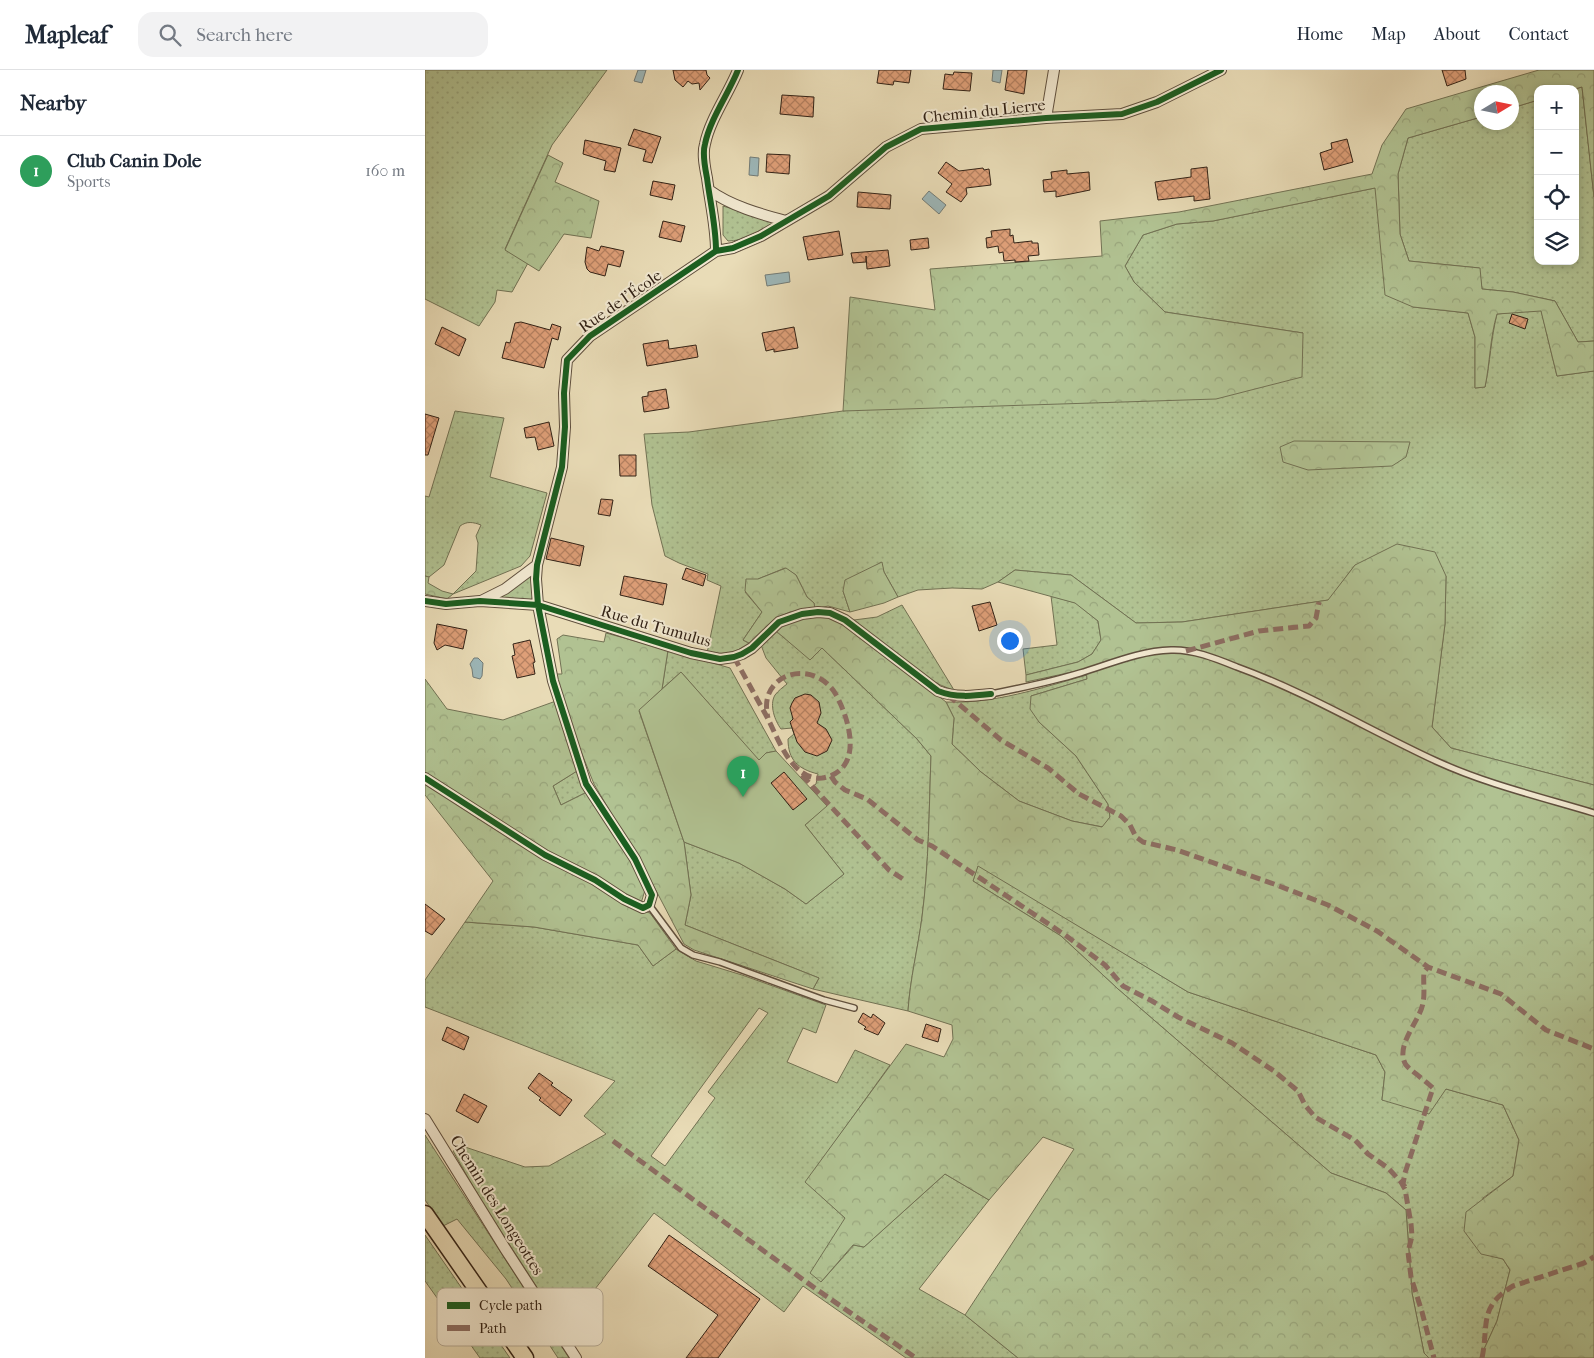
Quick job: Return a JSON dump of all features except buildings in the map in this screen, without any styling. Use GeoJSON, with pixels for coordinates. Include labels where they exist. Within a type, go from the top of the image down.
{"type":"FeatureCollection","features":[{"type":"Feature","properties":{"kind":"main road"},"geometry":{"type":"LineString","coordinates":[[425,1214],[476,1288]]}},
{"type":"Feature","properties":{"kind":"main road"},"geometry":{"type":"LineString","coordinates":[[517,1346],[525,1358]]}},
{"type":"Feature","properties":{"kind":"street"},"geometry":{"type":"LineString","coordinates":[[716,251],[716,236],[705,165],[704,144],[717,112],[732,87],[739,70]]}},
{"type":"Feature","properties":{"kind":"street"},"geometry":{"type":"LineString","coordinates":[[1046,118],[1053,70]]}},
{"type":"Feature","properties":{"kind":"street","name":"Chemin du Lierre"},"geometry":{"type":"LineString","coordinates":[[716,251],[733,248],[761,236],[787,221],[829,196],[887,147],[921,129],[1046,118],[1122,114],[1157,102],[1221,70]]}},
{"type":"Feature","properties":{"kind":"street"},"geometry":{"type":"LineString","coordinates":[[709,190],[720,199],[787,221]]}},
{"type":"Feature","properties":{"kind":"street","name":"Rue de l'École"},"geometry":{"type":"LineString","coordinates":[[649,905],[652,894],[635,859],[586,784],[553,681],[538,605],[537,565],[562,467],[565,427],[563,393],[567,360],[590,336],[716,251]]}},
{"type":"Feature","properties":{"kind":"street"},"geometry":{"type":"LineString","coordinates":[[480,601],[505,589],[537,565]]}},
{"type":"Feature","properties":{"kind":"street","name":"Rue du Tumulus"},"geometry":{"type":"LineString","coordinates":[[425,601],[446,604],[480,601],[538,605],[691,653],[720,659],[734,657],[752,648],[779,622],[818,612],[830,613],[845,620],[938,691],[958,696],[991,694]]}},
{"type":"Feature","properties":{"kind":"street"},"geometry":{"type":"LineString","coordinates":[[425,778],[545,855],[595,880],[624,900],[643,908],[649,905]]}},
{"type":"Feature","properties":{"kind":"street","name":"Chemin des Longeottes"},"geometry":{"type":"LineString","coordinates":[[425,1119],[531,1288]]}},
{"type":"Feature","properties":{"kind":"street","name":"Chemin des Longeottes"},"geometry":{"type":"LineString","coordinates":[[568,1346],[576,1358]]}},
{"type":"Feature","properties":{"kind":"lane"},"geometry":{"type":"LineString","coordinates":[[991,694],[1046,683],[1150,651],[1186,651],[1216,659],[1275,680],[1428,757],[1489,782],[1594,813]]}},
{"type":"Feature","properties":{"kind":"lane"},"geometry":{"type":"LineString","coordinates":[[649,905],[681,948],[693,955],[720,962],[824,1000],[854,1008]]}},
{"type":"Feature","properties":{"kind":"green space"},"geometry":{"type":"Polygon","coordinates":[[[425,70],[607,70],[552,145],[505,249],[528,263],[512,292],[497,290],[495,302],[479,326],[425,299],[425,70]]]}},
{"type":"Feature","properties":{"kind":"green space"},"geometry":{"type":"Polygon","coordinates":[[[1539,70],[1594,70],[1594,197],[1582,87],[1579,88],[1579,85],[1534,85],[1534,101],[1519,106],[1519,85],[1488,85],[1539,70]]]}},
{"type":"Feature","properties":{"kind":"green space"},"geometry":{"type":"Polygon","coordinates":[[[1582,87],[1594,197],[1594,341],[1578,342],[1555,301],[1513,292],[1482,289],[1479,268],[1409,261],[1400,234],[1398,174],[1408,138],[1474,119],[1474,130],[1519,130],[1519,106],[1534,101],[1534,265],[1579,265],[1579,88],[1582,87]]]}},
{"type":"Feature","properties":{"kind":"green space"},"geometry":{"type":"Polygon","coordinates":[[[1474,89],[1474,119],[1408,138],[1398,174],[1400,234],[1409,261],[1480,268],[1482,289],[1513,292],[1555,301],[1578,342],[1594,341],[1594,371],[1557,376],[1541,311],[1497,314],[1485,387],[1475,388],[1475,337],[1468,313],[1413,307],[1385,295],[1375,188],[1213,221],[1177,224],[1143,235],[1125,266],[1134,282],[1165,312],[1303,333],[1302,377],[1216,399],[843,411],[850,297],[935,310],[930,269],[1102,256],[1100,221],[1179,212],[1372,174],[1382,145],[1406,109],[1474,89]]]}},
{"type":"Feature","properties":{"kind":"green space"},"geometry":{"type":"Polygon","coordinates":[[[548,155],[563,163],[555,182],[599,201],[591,238],[564,234],[539,271],[505,250],[548,155]]]}},
{"type":"Feature","properties":{"kind":"green space"},"geometry":{"type":"Polygon","coordinates":[[[1375,188],[1413,307],[1468,313],[1475,337],[1475,388],[1485,387],[1497,314],[1541,310],[1557,376],[1594,371],[1594,785],[1451,748],[1432,727],[1445,624],[1446,576],[1355,565],[1329,600],[1182,622],[1136,623],[1071,575],[1015,570],[998,582],[982,589],[918,590],[898,597],[884,572],[881,562],[843,591],[850,612],[828,606],[815,609],[814,603],[807,597],[796,575],[785,568],[758,579],[745,592],[762,612],[743,640],[751,644],[730,652],[719,654],[707,653],[721,586],[707,580],[708,574],[665,556],[652,505],[644,434],[689,432],[843,411],[1303,333],[1165,312],[1134,282],[1125,266],[1143,235],[1177,224],[1213,221],[1375,188]]]}},
{"type":"Feature","properties":{"kind":"green space"},"geometry":{"type":"Polygon","coordinates":[[[723,206],[771,221],[771,225],[756,234],[728,241],[723,235],[723,206]]]}},
{"type":"Feature","properties":{"kind":"green space"},"geometry":{"type":"Polygon","coordinates":[[[455,411],[504,418],[490,477],[547,493],[530,556],[521,566],[453,594],[476,571],[478,543],[476,536],[481,525],[465,523],[460,526],[444,565],[429,577],[425,576],[425,496],[429,497],[455,411]]]}},
{"type":"Feature","properties":{"kind":"green space"},"geometry":{"type":"Polygon","coordinates":[[[1294,441],[1410,442],[1406,457],[1392,466],[1308,470],[1283,462],[1280,447],[1294,441]]]}},
{"type":"Feature","properties":{"kind":"green space"},"geometry":{"type":"Polygon","coordinates":[[[1397,544],[1435,552],[1446,576],[1445,624],[1432,727],[1451,748],[1594,785],[1594,1358],[1480,1358],[1497,1321],[1510,1270],[1503,1259],[1481,1254],[1464,1231],[1466,1212],[1513,1176],[1519,1140],[1503,1105],[1446,1089],[1429,1114],[1382,1100],[1385,1072],[1376,1055],[1188,992],[978,866],[973,881],[1061,936],[1118,989],[1331,1173],[1386,1193],[1406,1210],[1412,1293],[1424,1353],[1429,1358],[1018,1358],[965,1315],[1074,1149],[1043,1137],[989,1200],[945,1174],[864,1247],[853,1245],[821,1282],[810,1273],[845,1218],[805,1182],[906,1044],[944,1057],[953,1039],[952,1025],[908,1011],[926,877],[931,756],[917,739],[822,648],[810,660],[776,631],[782,626],[797,620],[814,617],[830,618],[844,623],[946,702],[954,718],[952,744],[981,772],[1019,801],[1072,821],[1102,827],[1110,817],[1108,804],[1076,756],[1039,722],[1030,709],[1031,696],[1087,679],[1086,669],[1026,682],[1026,675],[1078,662],[1092,654],[1101,640],[1098,621],[1075,603],[998,582],[1015,570],[1071,575],[1136,623],[1182,622],[1328,600],[1355,565],[1397,544]]]}},
{"type":"Feature","properties":{"kind":"green space"},"geometry":{"type":"Polygon","coordinates":[[[882,562],[884,572],[898,597],[884,603],[850,612],[843,591],[845,580],[882,562]]]}},
{"type":"Feature","properties":{"kind":"green space"},"geometry":{"type":"Polygon","coordinates":[[[786,568],[796,575],[807,597],[814,603],[815,609],[790,612],[779,617],[751,644],[743,640],[762,612],[745,591],[746,579],[758,579],[786,568]]]}},
{"type":"Feature","properties":{"kind":"green space"},"geometry":{"type":"Polygon","coordinates":[[[531,575],[533,601],[500,597],[531,575]]]}},
{"type":"Feature","properties":{"kind":"green space"},"geometry":{"type":"Polygon","coordinates":[[[425,576],[429,577],[428,583],[442,591],[453,594],[447,599],[425,594],[425,576]]]}},
{"type":"Feature","properties":{"kind":"green space"},"geometry":{"type":"Polygon","coordinates":[[[1051,596],[1076,603],[1098,621],[1101,640],[1092,654],[1078,662],[1026,675],[1023,649],[1057,645],[1051,596]]]}},
{"type":"Feature","properties":{"kind":"green space"},"geometry":{"type":"Polygon","coordinates":[[[902,605],[954,690],[915,670],[854,620],[877,617],[902,605]]]}},
{"type":"Feature","properties":{"kind":"green space"},"geometry":{"type":"Polygon","coordinates":[[[776,631],[810,659],[821,647],[917,739],[931,756],[926,877],[908,1011],[813,989],[819,978],[685,925],[691,895],[684,842],[739,863],[785,889],[806,904],[844,874],[805,825],[826,806],[810,788],[816,784],[818,774],[800,766],[792,758],[788,739],[794,734],[792,728],[781,729],[773,713],[773,699],[787,684],[766,658],[761,645],[776,631]]]}},
{"type":"Feature","properties":{"kind":"green space"},"geometry":{"type":"Polygon","coordinates":[[[606,633],[668,650],[662,689],[639,711],[684,842],[691,895],[685,925],[819,978],[813,989],[694,950],[684,944],[650,879],[594,784],[564,709],[556,674],[562,674],[557,639],[563,635],[604,642],[606,633]]]}},
{"type":"Feature","properties":{"kind":"green space"},"geometry":{"type":"Polygon","coordinates":[[[668,650],[730,668],[776,751],[766,753],[759,761],[681,672],[662,689],[668,650]]]}},
{"type":"Feature","properties":{"kind":"green space"},"geometry":{"type":"Polygon","coordinates":[[[681,672],[759,760],[766,753],[776,751],[827,806],[805,825],[844,874],[806,904],[785,889],[739,863],[684,842],[639,710],[681,672]]]}},
{"type":"Feature","properties":{"kind":"green space"},"geometry":{"type":"Polygon","coordinates":[[[1087,675],[1087,679],[1031,696],[1039,722],[1076,756],[1108,804],[1110,817],[1103,827],[1072,821],[1019,801],[981,772],[952,744],[954,718],[946,702],[1000,698],[1087,675]]]}},
{"type":"Feature","properties":{"kind":"green space"},"geometry":{"type":"Polygon","coordinates":[[[425,679],[447,709],[503,720],[556,701],[577,771],[553,786],[561,805],[587,792],[635,868],[645,890],[639,910],[650,913],[676,949],[653,966],[638,945],[534,927],[465,922],[493,881],[425,795],[425,679]]]}},
{"type":"Feature","properties":{"kind":"green space"},"geometry":{"type":"Polygon","coordinates":[[[577,771],[587,792],[561,805],[553,786],[577,771]]]}},
{"type":"Feature","properties":{"kind":"green space"},"geometry":{"type":"Polygon","coordinates":[[[978,865],[1188,992],[1376,1055],[1385,1072],[1382,1100],[1446,1089],[1503,1105],[1519,1140],[1513,1176],[1483,1198],[1481,1253],[1503,1259],[1510,1270],[1497,1321],[1480,1358],[1429,1358],[1424,1353],[1412,1293],[1406,1210],[1386,1193],[1331,1173],[1118,989],[1061,936],[973,881],[978,865]]]}},
{"type":"Feature","properties":{"kind":"green space"},"geometry":{"type":"Polygon","coordinates":[[[465,922],[534,927],[638,945],[653,966],[676,949],[696,961],[826,1005],[816,1033],[803,1028],[787,1062],[837,1083],[855,1050],[890,1065],[806,1182],[845,1218],[821,1282],[854,1245],[864,1247],[945,1174],[989,1200],[919,1289],[965,1315],[1018,1358],[906,1358],[803,1286],[784,1312],[654,1213],[596,1288],[538,1288],[480,1199],[453,1151],[465,1147],[525,1167],[549,1166],[606,1134],[584,1116],[615,1081],[425,1007],[425,980],[465,922]],[[759,1008],[651,1156],[665,1166],[715,1098],[708,1092],[768,1013],[759,1008]]]}},
{"type":"Feature","properties":{"kind":"green space"},"geometry":{"type":"Polygon","coordinates":[[[425,1135],[524,1288],[512,1288],[457,1219],[443,1226],[425,1200],[425,1135]]]}},
{"type":"Feature","properties":{"kind":"green space"},"geometry":{"type":"Polygon","coordinates":[[[425,1235],[462,1288],[437,1288],[437,1298],[425,1281],[425,1235]]]}},
{"type":"Feature","properties":{"kind":"green space"},"geometry":{"type":"Polygon","coordinates":[[[471,1346],[502,1346],[510,1358],[480,1358],[471,1346]]]}},
{"type":"Feature","properties":{"kind":"green space"},"geometry":{"type":"Polygon","coordinates":[[[550,1346],[561,1346],[569,1358],[558,1358],[550,1346]]]}},
{"type":"Feature","properties":{"kind":"water"},"geometry":{"type":"Polygon","coordinates":[[[638,70],[646,70],[642,83],[634,81],[638,70]]]}},
{"type":"Feature","properties":{"kind":"water"},"geometry":{"type":"Polygon","coordinates":[[[993,70],[1002,70],[1000,83],[992,81],[993,70]]]}},
{"type":"Feature","properties":{"kind":"water"},"geometry":{"type":"Polygon","coordinates":[[[750,157],[759,158],[758,176],[749,175],[750,157]]]}},
{"type":"Feature","properties":{"kind":"water"},"geometry":{"type":"Polygon","coordinates":[[[929,191],[946,205],[939,214],[922,199],[929,191]]]}},
{"type":"Feature","properties":{"kind":"water"},"geometry":{"type":"Polygon","coordinates":[[[789,272],[790,282],[767,286],[765,275],[789,272]]]}},
{"type":"Feature","properties":{"kind":"water"},"geometry":{"type":"Polygon","coordinates":[[[474,658],[478,658],[483,663],[480,679],[473,677],[470,664],[474,658]]]}},
{"type":"Feature","properties":{"kind":"marked path"},"geometry":{"type":"LineString","coordinates":[[1186,651],[1259,631],[1309,626],[1316,618],[1319,602]]}},
{"type":"Feature","properties":{"kind":"marked path"},"geometry":{"type":"LineString","coordinates":[[734,657],[781,746],[794,766],[802,773],[811,777],[822,778],[838,772],[847,760],[850,751],[847,720],[830,686],[816,677],[799,673],[783,678],[776,683],[767,699],[768,718]]}},
{"type":"Feature","properties":{"kind":"marked path"},"geometry":{"type":"LineString","coordinates":[[948,695],[1001,740],[1048,768],[1079,794],[1121,816],[1130,825],[1136,837],[1143,842],[1177,850],[1328,905],[1377,931],[1428,967],[1501,994],[1546,1030],[1594,1049]]}},
{"type":"Feature","properties":{"kind":"marked path"},"geometry":{"type":"LineString","coordinates":[[802,775],[889,870],[903,879]]}},
{"type":"Feature","properties":{"kind":"marked path"},"geometry":{"type":"LineString","coordinates":[[831,776],[845,790],[867,799],[918,840],[932,846],[1065,935],[1105,965],[1123,986],[1178,1017],[1232,1043],[1274,1071],[1298,1091],[1305,1105],[1315,1117],[1355,1140],[1368,1154],[1388,1168],[1405,1189],[1412,1236],[1408,1252],[1411,1277],[1434,1358]]}},
{"type":"Feature","properties":{"kind":"marked path"},"geometry":{"type":"LineString","coordinates":[[1405,1187],[1403,1184],[1405,1173],[1433,1088],[1408,1067],[1403,1058],[1405,1042],[1423,1003],[1424,972],[1428,967]]}},
{"type":"Feature","properties":{"kind":"marked path"},"geometry":{"type":"LineString","coordinates":[[613,1141],[816,1289],[916,1358]]}},
{"type":"Feature","properties":{"kind":"marked path"},"geometry":{"type":"LineString","coordinates":[[1482,1358],[1487,1318],[1494,1301],[1513,1286],[1584,1263],[1594,1257]]}},
{"type":"Feature","properties":{"kind":"cycle path"},"geometry":{"type":"LineString","coordinates":[[425,778],[545,855],[595,880],[624,899],[643,908],[649,905],[652,895],[635,859],[586,784],[553,681],[538,605],[537,565],[562,467],[567,360],[590,336],[716,251],[714,223],[704,161],[704,148],[711,125],[738,70]]}},
{"type":"Feature","properties":{"kind":"cycle path"},"geometry":{"type":"LineString","coordinates":[[716,251],[733,248],[761,236],[829,196],[886,147],[921,129],[1046,118],[1122,114],[1157,102],[1221,70]]}},
{"type":"Feature","properties":{"kind":"cycle path"},"geometry":{"type":"LineString","coordinates":[[425,601],[446,604],[480,601],[538,605],[691,653],[720,659],[734,657],[752,648],[779,622],[802,614],[830,613],[845,620],[938,691],[958,696],[991,694]]}},
{"type":"Feature","properties":{"kind":"place","name":"Club Canin Dole"},"geometry":{"type":"Point","coordinates":[743,797]}}]}
